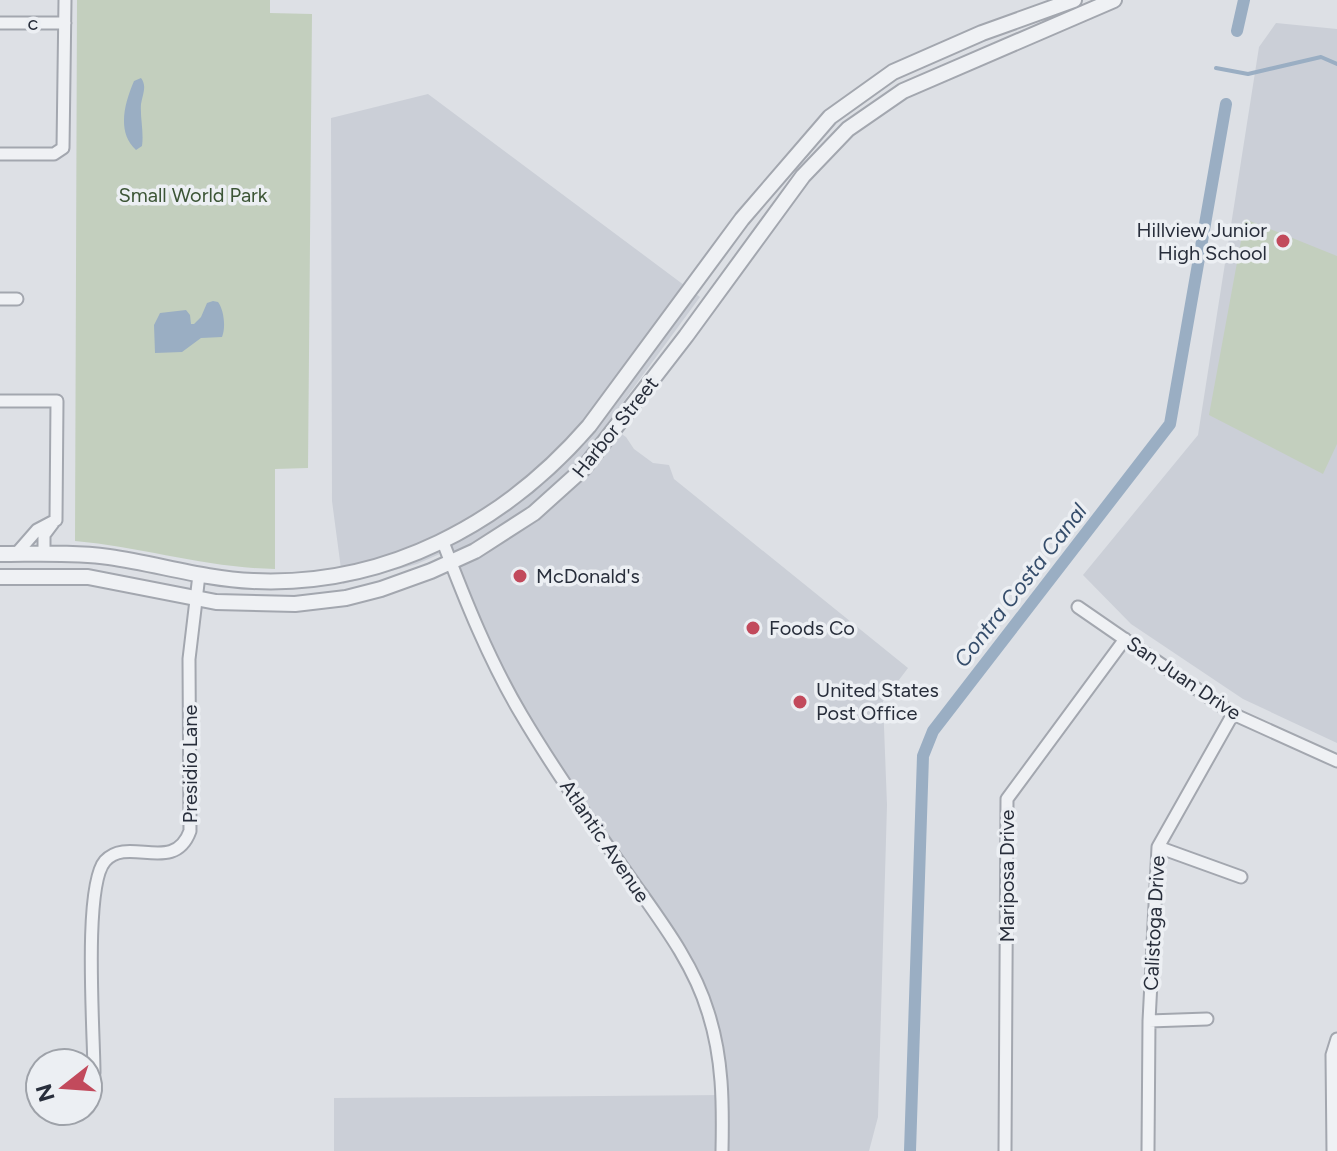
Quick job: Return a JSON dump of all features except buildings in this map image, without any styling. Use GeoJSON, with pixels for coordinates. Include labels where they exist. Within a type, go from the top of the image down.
{"type":"FeatureCollection","features":[{"type":"Feature","properties":{"kind":"street"},"geometry":{"type":"LineString","coordinates":[[0,154],[54,154],[63,148],[65,0]]}},
{"type":"Feature","properties":{"kind":"street","name":"Harbor Street"},"geometry":{"type":"LineString","coordinates":[[0,554],[110,557],[199,575],[254,581],[315,578],[381,564],[443,542],[492,514],[556,463],[589,426],[742,219],[830,117],[893,72],[982,33],[1074,0]]}},
{"type":"Feature","properties":{"kind":"street","name":"Harbor Street"},"geometry":{"type":"LineString","coordinates":[[0,577],[96,578],[195,599],[267,605],[333,600],[394,585],[451,563],[499,538],[570,482],[608,440],[803,176],[848,129],[903,91],[1098,4],[1114,0]]}},
{"type":"Feature","properties":{"kind":"street","name":"c"},"geometry":{"type":"LineString","coordinates":[[0,23],[65,23]]}},
{"type":"Feature","properties":{"kind":"street"},"geometry":{"type":"LineString","coordinates":[[0,299],[17,299]]}},
{"type":"Feature","properties":{"kind":"street"},"geometry":{"type":"LineString","coordinates":[[0,401],[57,401],[56,520],[44,535],[44,554]]}},
{"type":"Feature","properties":{"kind":"street"},"geometry":{"type":"LineString","coordinates":[[589,426],[608,440]]}},
{"type":"Feature","properties":{"kind":"street"},"geometry":{"type":"LineString","coordinates":[[16,554],[37,530],[56,520]]}},
{"type":"Feature","properties":{"kind":"street","name":"Atlantic Avenue"},"geometry":{"type":"LineString","coordinates":[[443,542],[491,656],[520,713],[679,950],[702,993],[721,1065],[722,1151]]}},
{"type":"Feature","properties":{"kind":"street","name":"Presidio Lane"},"geometry":{"type":"LineString","coordinates":[[94,1047],[93,911],[98,873],[113,854],[178,849],[190,831],[189,659],[199,575]]}},
{"type":"Feature","properties":{"kind":"street","name":"San Juan Drive"},"geometry":{"type":"LineString","coordinates":[[1078,607],[1233,714],[1337,761]]}},
{"type":"Feature","properties":{"kind":"street","name":"Mariposa Drive"},"geometry":{"type":"LineString","coordinates":[[1005,1151],[1007,799],[1125,639]]}},
{"type":"Feature","properties":{"kind":"street","name":"Calistoga Drive"},"geometry":{"type":"LineString","coordinates":[[1148,1151],[1149,1021],[1158,847],[1233,714]]}},
{"type":"Feature","properties":{"kind":"street"},"geometry":{"type":"LineString","coordinates":[[1158,847],[1241,877]]}},
{"type":"Feature","properties":{"kind":"street"},"geometry":{"type":"LineString","coordinates":[[1149,1021],[1207,1019]]}},
{"type":"Feature","properties":{"kind":"street"},"geometry":{"type":"LineString","coordinates":[[1333,1151],[1332,1055],[1337,1039]]}},
{"type":"Feature","properties":{"kind":"shaded area","name":"Hillview Junior High School"},"geometry":{"type":"Polygon","coordinates":[[[1276,23],[1337,29],[1337,743],[1243,699],[1131,624],[1083,575],[1198,435],[1259,47],[1276,23]]]}},
{"type":"Feature","properties":{"kind":"shaded area"},"geometry":{"type":"Polygon","coordinates":[[[428,94],[700,297],[607,424],[653,463],[669,465],[674,479],[908,668],[883,701],[887,805],[878,1117],[869,1151],[334,1151],[334,1098],[725,1095],[720,1049],[681,949],[538,746],[442,553],[417,564],[343,584],[332,501],[331,118],[428,94]]]}},
{"type":"Feature","properties":{"kind":"green space","name":"Small World Park"},"geometry":{"type":"Polygon","coordinates":[[[77,0],[270,0],[270,13],[312,14],[308,468],[275,469],[275,569],[225,565],[75,541],[77,0]]]}},
{"type":"Feature","properties":{"kind":"green space"},"geometry":{"type":"Polygon","coordinates":[[[1245,219],[1337,256],[1337,444],[1323,474],[1209,415],[1245,219]]]}},
{"type":"Feature","properties":{"kind":"water"},"geometry":{"type":"Polygon","coordinates":[[[141,78],[144,87],[141,104],[142,146],[136,150],[126,135],[124,117],[134,81],[141,78]]]}},
{"type":"Feature","properties":{"kind":"water"},"geometry":{"type":"Polygon","coordinates":[[[218,302],[223,314],[222,337],[201,338],[182,352],[155,353],[154,325],[160,313],[186,310],[191,324],[194,324],[207,303],[218,302]]]}},
{"type":"Feature","properties":{"kind":"waterway","name":"Contra Costa Canal"},"geometry":{"type":"LineString","coordinates":[[1237,31],[1244,0]]}},
{"type":"Feature","properties":{"kind":"waterway"},"geometry":{"type":"LineString","coordinates":[[1216,68],[1248,74],[1321,57],[1337,64]]}},
{"type":"Feature","properties":{"kind":"waterway","name":"Contra Costa Canal"},"geometry":{"type":"LineString","coordinates":[[910,1151],[923,756],[933,731],[1170,424],[1226,104]]}},
{"type":"Feature","properties":{"kind":"place","name":"Hillview Junior High School"},"geometry":{"type":"Point","coordinates":[1283,241]}},
{"type":"Feature","properties":{"kind":"place","name":"McDonald's"},"geometry":{"type":"Point","coordinates":[520,576]}},
{"type":"Feature","properties":{"kind":"place","name":"Foods Co"},"geometry":{"type":"Point","coordinates":[753,628]}},
{"type":"Feature","properties":{"kind":"place","name":"United States Post Office"},"geometry":{"type":"Point","coordinates":[800,702]}}]}
